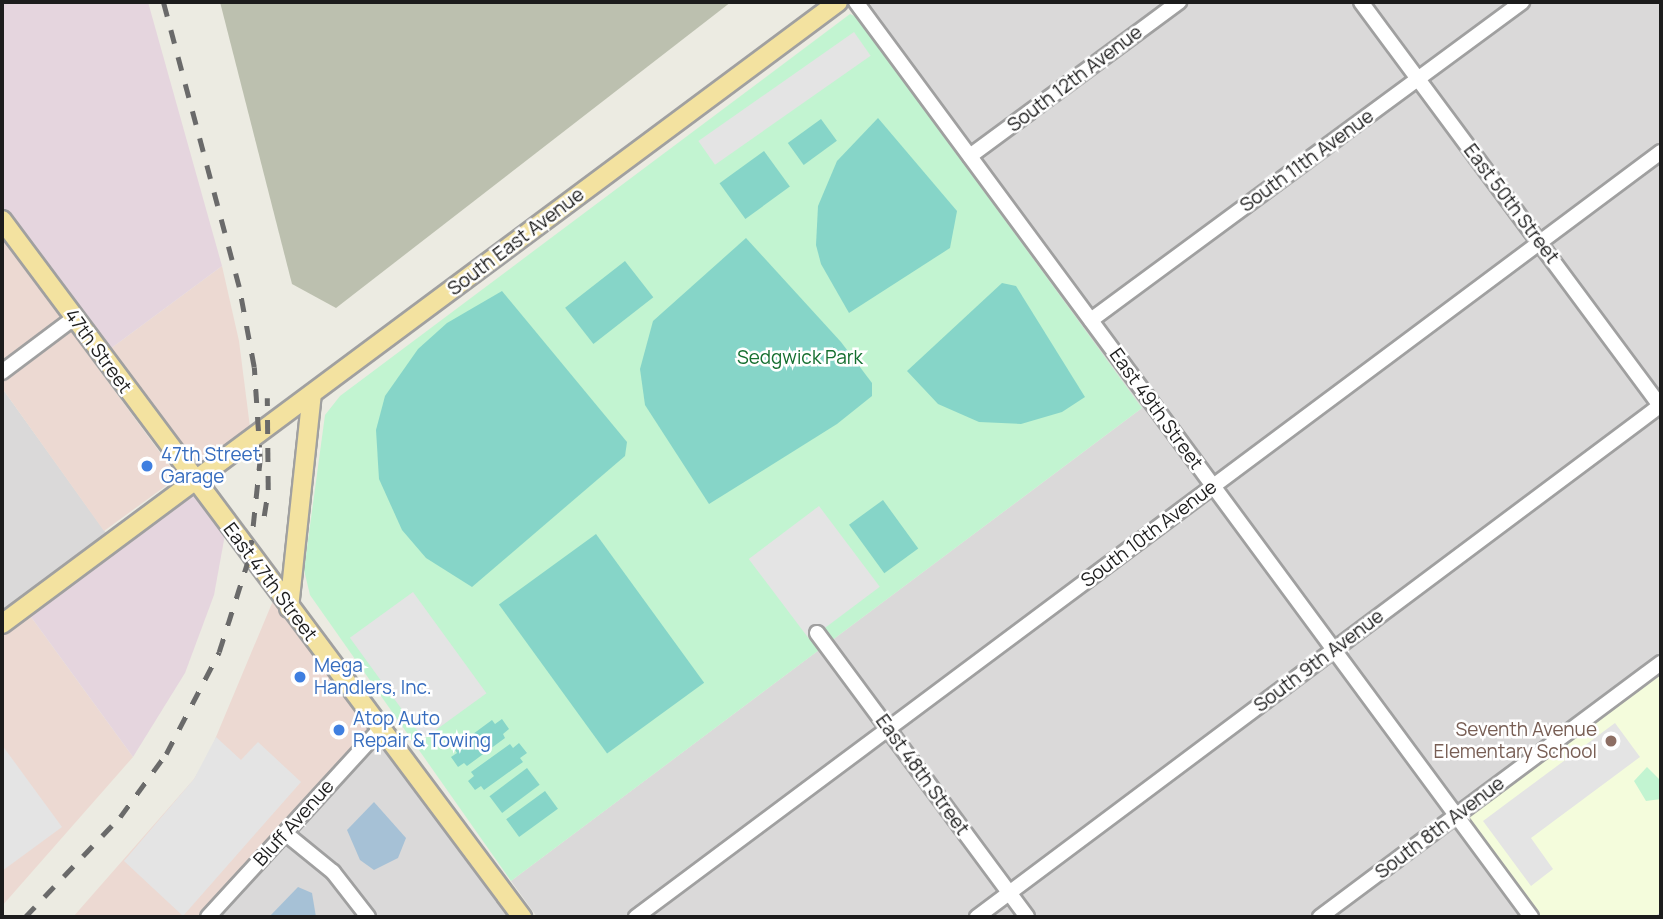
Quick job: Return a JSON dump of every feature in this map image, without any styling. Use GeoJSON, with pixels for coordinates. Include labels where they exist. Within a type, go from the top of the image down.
{"type":"FeatureCollection","features":[{"type":"Feature","properties":{"kind":"main road","name":"South East Avenue"},"geometry":{"type":"LineString","coordinates":[[2,624],[838,2]]}},
{"type":"Feature","properties":{"kind":"main road","name":"47th Street"},"geometry":{"type":"LineString","coordinates":[[2,219],[194,482]]}},
{"type":"Feature","properties":{"kind":"main road"},"geometry":{"type":"LineString","coordinates":[[289,608],[312,394]]}},
{"type":"Feature","properties":{"kind":"main road","name":"East 47th Street"},"geometry":{"type":"LineString","coordinates":[[194,482],[522,917]]}},
{"type":"Feature","properties":{"kind":"street","name":"East 49th Street"},"geometry":{"type":"LineString","coordinates":[[856,2],[1531,917]]}},
{"type":"Feature","properties":{"kind":"street","name":"South 12th Avenue"},"geometry":{"type":"LineString","coordinates":[[970,156],[1179,2]]}},
{"type":"Feature","properties":{"kind":"street","name":"East 50th Street"},"geometry":{"type":"LineString","coordinates":[[1361,2],[1661,406]]}},
{"type":"Feature","properties":{"kind":"street","name":"South 11th Avenue"},"geometry":{"type":"LineString","coordinates":[[1091,320],[1522,2]]}},
{"type":"Feature","properties":{"kind":"street","name":"South 10th Avenue"},"geometry":{"type":"LineString","coordinates":[[636,917],[1661,152]]}},
{"type":"Feature","properties":{"kind":"street"},"geometry":{"type":"LineString","coordinates":[[2,372],[74,318]]}},
{"type":"Feature","properties":{"kind":"street","name":"South 9th Avenue"},"geometry":{"type":"LineString","coordinates":[[977,917],[1661,406]]}},
{"type":"Feature","properties":{"kind":"street","name":"East 48th Street"},"geometry":{"type":"LineString","coordinates":[[817,633],[1027,917]]}},
{"type":"Feature","properties":{"kind":"street","name":"South 8th Avenue"},"geometry":{"type":"LineString","coordinates":[[1320,917],[1661,663]]}},
{"type":"Feature","properties":{"kind":"street","name":"Bluff Avenue"},"geometry":{"type":"LineString","coordinates":[[208,917],[380,729]]}},
{"type":"Feature","properties":{"kind":"street"},"geometry":{"type":"LineString","coordinates":[[285,833],[333,872],[368,917]]}},
{"type":"Feature","properties":{"kind":"shaded area"},"geometry":{"type":"Polygon","coordinates":[[[2,2],[148,2],[222,266],[106,352],[2,206],[2,2]]]}},
{"type":"Feature","properties":{"kind":"shaded area"},"geometry":{"type":"Polygon","coordinates":[[[220,2],[731,2],[336,308],[292,284],[220,2]]]}},
{"type":"Feature","properties":{"kind":"shaded area"},"geometry":{"type":"Polygon","coordinates":[[[873,2],[1661,2],[1661,917],[537,917],[511,881],[1142,408],[857,18],[873,2]]]}},
{"type":"Feature","properties":{"kind":"shaded area"},"geometry":{"type":"Polygon","coordinates":[[[854,32],[871,56],[715,165],[698,141],[854,32]]]}},
{"type":"Feature","properties":{"kind":"shaded area"},"geometry":{"type":"Polygon","coordinates":[[[2,238],[178,477],[104,531],[2,388],[2,238]]]}},
{"type":"Feature","properties":{"kind":"shaded area"},"geometry":{"type":"Polygon","coordinates":[[[222,266],[239,341],[251,435],[195,475],[106,352],[222,266]]]}},
{"type":"Feature","properties":{"kind":"shaded area"},"geometry":{"type":"Polygon","coordinates":[[[2,388],[111,540],[2,621],[2,388]]]}},
{"type":"Feature","properties":{"kind":"shaded area"},"geometry":{"type":"Polygon","coordinates":[[[194,486],[226,529],[214,595],[185,673],[133,757],[26,610],[194,486]]]}},
{"type":"Feature","properties":{"kind":"shaded area"},"geometry":{"type":"Polygon","coordinates":[[[819,506],[880,587],[810,640],[749,559],[819,506]]]}},
{"type":"Feature","properties":{"kind":"shaded area"},"geometry":{"type":"Polygon","coordinates":[[[413,592],[486,693],[423,739],[350,638],[413,592]]]}},
{"type":"Feature","properties":{"kind":"shaded area"},"geometry":{"type":"Polygon","coordinates":[[[275,596],[373,728],[198,917],[73,917],[194,779],[208,756],[275,596]]]}},
{"type":"Feature","properties":{"kind":"shaded area"},"geometry":{"type":"Polygon","coordinates":[[[26,610],[133,757],[2,906],[2,628],[26,610]]]}},
{"type":"Feature","properties":{"kind":"shaded area","name":"Seventh Avenue Elementary School"},"geometry":{"type":"Polygon","coordinates":[[[1661,666],[1661,912],[1654,917],[1534,917],[1459,816],[1661,666]]]}},
{"type":"Feature","properties":{"kind":"shaded area"},"geometry":{"type":"Polygon","coordinates":[[[1615,723],[1640,757],[1531,838],[1553,869],[1531,886],[1483,821],[1615,723]]]}},
{"type":"Feature","properties":{"kind":"shaded area"},"geometry":{"type":"Polygon","coordinates":[[[216,737],[241,760],[258,742],[301,782],[183,916],[124,861],[194,779],[216,737]]]}},
{"type":"Feature","properties":{"kind":"shaded area"},"geometry":{"type":"Polygon","coordinates":[[[379,740],[513,917],[218,917],[379,740]]]}},
{"type":"Feature","properties":{"kind":"shaded area"},"geometry":{"type":"Polygon","coordinates":[[[2,745],[62,827],[2,871],[2,745]]]}},
{"type":"Feature","properties":{"kind":"shaded area"},"geometry":{"type":"Polygon","coordinates":[[[374,802],[406,838],[398,858],[374,870],[360,860],[347,830],[374,802]]]}},
{"type":"Feature","properties":{"kind":"shaded area"},"geometry":{"type":"Polygon","coordinates":[[[298,887],[312,893],[316,917],[269,917],[298,887]]]}},
{"type":"Feature","properties":{"kind":"green space","name":"Sedgwick Park"},"geometry":{"type":"Polygon","coordinates":[[[850,14],[857,17],[1142,408],[511,881],[310,595],[304,570],[325,415],[340,396],[850,14]]]}},
{"type":"Feature","properties":{"kind":"green space"},"geometry":{"type":"Polygon","coordinates":[[[878,118],[957,211],[950,248],[849,313],[821,264],[816,245],[818,206],[837,161],[878,118]]]}},
{"type":"Feature","properties":{"kind":"green space"},"geometry":{"type":"Polygon","coordinates":[[[821,119],[837,141],[804,165],[788,143],[821,119]]]}},
{"type":"Feature","properties":{"kind":"green space"},"geometry":{"type":"Polygon","coordinates":[[[764,151],[790,187],[745,219],[720,183],[764,151]]]}},
{"type":"Feature","properties":{"kind":"green space"},"geometry":{"type":"Polygon","coordinates":[[[746,238],[841,342],[872,383],[872,396],[837,424],[709,504],[645,405],[640,369],[653,321],[746,238]]]}},
{"type":"Feature","properties":{"kind":"green space"},"geometry":{"type":"Polygon","coordinates":[[[625,261],[653,297],[593,344],[565,308],[625,261]]]}},
{"type":"Feature","properties":{"kind":"green space"},"geometry":{"type":"Polygon","coordinates":[[[1002,283],[1016,286],[1085,397],[1062,412],[1021,424],[979,422],[938,404],[907,371],[1002,283]]]}},
{"type":"Feature","properties":{"kind":"green space"},"geometry":{"type":"Polygon","coordinates":[[[502,291],[627,442],[625,456],[472,587],[426,558],[402,530],[379,479],[376,430],[385,396],[418,349],[447,323],[502,291]]]}},
{"type":"Feature","properties":{"kind":"green space"},"geometry":{"type":"Polygon","coordinates":[[[883,500],[918,549],[884,573],[849,525],[883,500]]]}},
{"type":"Feature","properties":{"kind":"green space"},"geometry":{"type":"Polygon","coordinates":[[[596,534],[704,683],[607,753],[499,605],[596,534]]]}},
{"type":"Feature","properties":{"kind":"green space"},"geometry":{"type":"Polygon","coordinates":[[[502,719],[509,729],[503,734],[505,738],[467,766],[464,763],[458,767],[451,757],[457,753],[454,748],[492,720],[495,724],[502,719]]]}},
{"type":"Feature","properties":{"kind":"green space"},"geometry":{"type":"Polygon","coordinates":[[[519,743],[527,753],[520,758],[523,762],[484,790],[481,786],[475,790],[468,781],[474,776],[471,772],[510,744],[513,748],[519,743]]]}},
{"type":"Feature","properties":{"kind":"green space"},"geometry":{"type":"Polygon","coordinates":[[[1647,767],[1661,781],[1661,799],[1646,801],[1634,781],[1647,767]]]}},
{"type":"Feature","properties":{"kind":"green space"},"geometry":{"type":"Polygon","coordinates":[[[527,768],[540,785],[502,813],[489,796],[527,768]]]}},
{"type":"Feature","properties":{"kind":"green space"},"geometry":{"type":"Polygon","coordinates":[[[545,791],[558,809],[519,837],[506,819],[545,791]]]}},
{"type":"Feature","properties":{"kind":"railway"},"geometry":{"type":"LineString","coordinates":[[25,917],[120,817],[166,754],[219,652],[250,554],[260,459],[254,367],[239,287],[163,2]]}},
{"type":"Feature","properties":{"kind":"railway"},"geometry":{"type":"LineString","coordinates":[[264,516],[268,490],[267,398]]}},
{"type":"Feature","properties":{"kind":"place","name":"47th Street Garage"},"geometry":{"type":"Point","coordinates":[147,466]}},
{"type":"Feature","properties":{"kind":"place","name":"Mega Handlers, Inc."},"geometry":{"type":"Point","coordinates":[300,677]}},
{"type":"Feature","properties":{"kind":"place","name":"Atop Auto Repair & Towing"},"geometry":{"type":"Point","coordinates":[339,730]}},
{"type":"Feature","properties":{"kind":"place","name":"Seventh Avenue Elementary School"},"geometry":{"type":"Point","coordinates":[1611,741]}}]}
